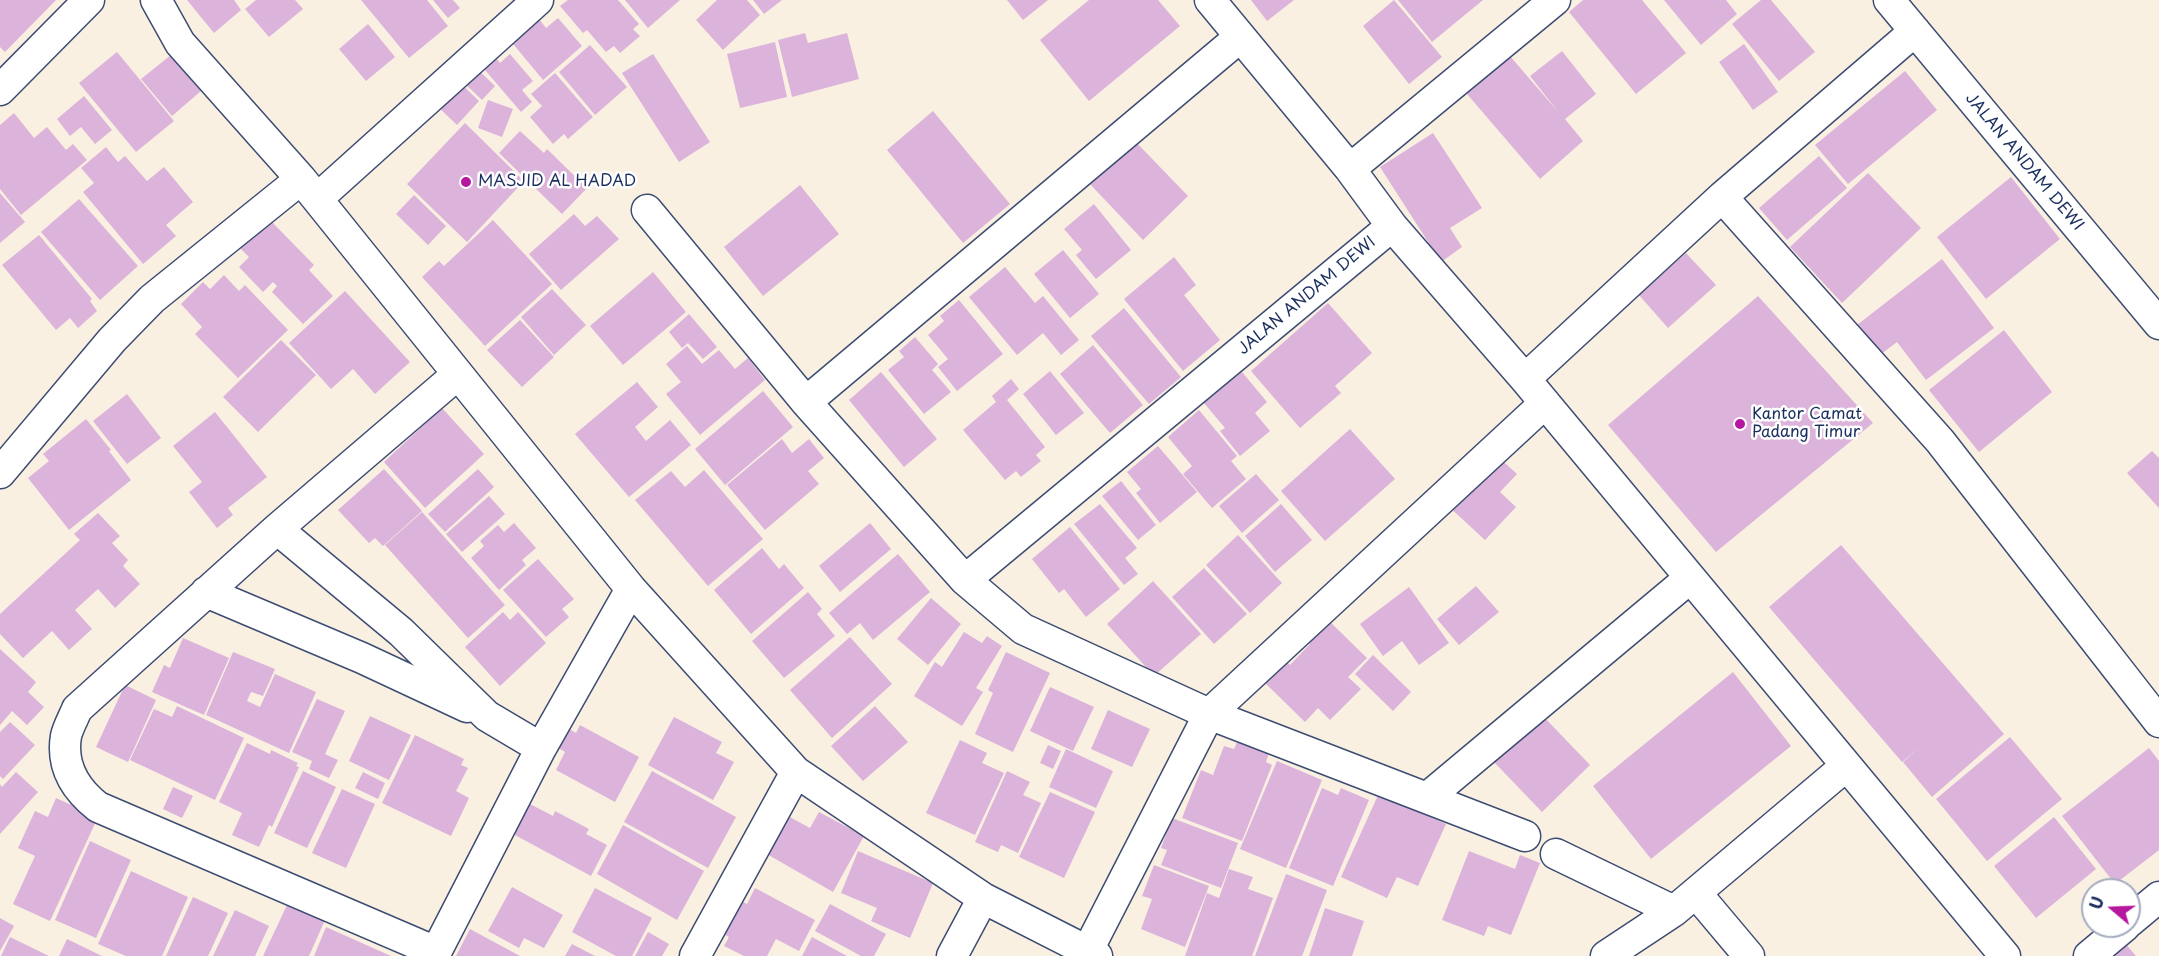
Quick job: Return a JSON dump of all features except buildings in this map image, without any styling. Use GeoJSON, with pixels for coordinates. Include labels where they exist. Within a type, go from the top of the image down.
{"type":"FeatureCollection","features":[{"type":"Feature","properties":{"kind":"street"},"geometry":{"type":"LineString","coordinates":[[0,90],[89,0]]}},
{"type":"Feature","properties":{"kind":"street"},"geometry":{"type":"LineString","coordinates":[[156,0],[180,44],[309,189],[631,589],[796,772],[983,898],[1093,953],[1209,714],[1545,403]]}},
{"type":"Feature","properties":{"kind":"street"},"geometry":{"type":"LineString","coordinates":[[0,473],[112,340],[152,299],[309,189],[538,0]]}},
{"type":"Feature","properties":{"kind":"street","name":"JALAN ANDAM DEWI"},"geometry":{"type":"LineString","coordinates":[[964,580],[1392,226],[1350,169],[1210,0]]}},
{"type":"Feature","properties":{"kind":"street","name":"JALAN ANDAM DEWI"},"geometry":{"type":"LineString","coordinates":[[1889,0],[2159,324]]}},
{"type":"Feature","properties":{"kind":"street"},"geometry":{"type":"LineString","coordinates":[[1350,169],[1548,2]]}},
{"type":"Feature","properties":{"kind":"street"},"geometry":{"type":"LineString","coordinates":[[1525,379],[1722,197],[1916,31]]}},
{"type":"Feature","properties":{"kind":"street"},"geometry":{"type":"LineString","coordinates":[[806,402],[1240,37]]}},
{"type":"Feature","properties":{"kind":"street"},"geometry":{"type":"LineString","coordinates":[[1722,197],[1940,441],[2159,722]]}},
{"type":"Feature","properties":{"kind":"street"},"geometry":{"type":"LineString","coordinates":[[647,210],[806,402],[964,580],[1023,629],[1209,714],[1525,836]]}},
{"type":"Feature","properties":{"kind":"street"},"geometry":{"type":"LineString","coordinates":[[1392,226],[1525,379],[2005,956]]}},
{"type":"Feature","properties":{"kind":"street"},"geometry":{"type":"LineString","coordinates":[[458,374],[277,529],[77,709],[66,735],[65,758],[72,780],[83,796],[98,807],[435,954],[541,748],[631,589]]}},
{"type":"Feature","properties":{"kind":"street"},"geometry":{"type":"LineString","coordinates":[[277,529],[401,632],[487,716]]}},
{"type":"Feature","properties":{"kind":"street"},"geometry":{"type":"LineString","coordinates":[[1428,797],[1690,578]]}},
{"type":"Feature","properties":{"kind":"street"},"geometry":{"type":"LineString","coordinates":[[207,592],[362,658],[487,716],[541,748]]}},
{"type":"Feature","properties":{"kind":"street"},"geometry":{"type":"LineString","coordinates":[[1606,956],[1685,902],[1846,766]]}},
{"type":"Feature","properties":{"kind":"street"},"geometry":{"type":"LineString","coordinates":[[695,956],[796,772]]}},
{"type":"Feature","properties":{"kind":"street"},"geometry":{"type":"LineString","coordinates":[[1556,854],[1685,902],[1749,956]]}},
{"type":"Feature","properties":{"kind":"street"},"geometry":{"type":"LineString","coordinates":[[2141,912],[2159,897]]}},
{"type":"Feature","properties":{"kind":"street"},"geometry":{"type":"LineString","coordinates":[[952,956],[983,898]]}},
{"type":"Feature","properties":{"kind":"street"},"geometry":{"type":"LineString","coordinates":[[2089,956],[2111,938]]}},
{"type":"Feature","properties":{"kind":"place","name":"MASJID AL HADAD"},"geometry":{"type":"Point","coordinates":[466,182]}},
{"type":"Feature","properties":{"kind":"place","name":"Kantor Camat Padang Timur"},"geometry":{"type":"Point","coordinates":[1740,424]}}]}
